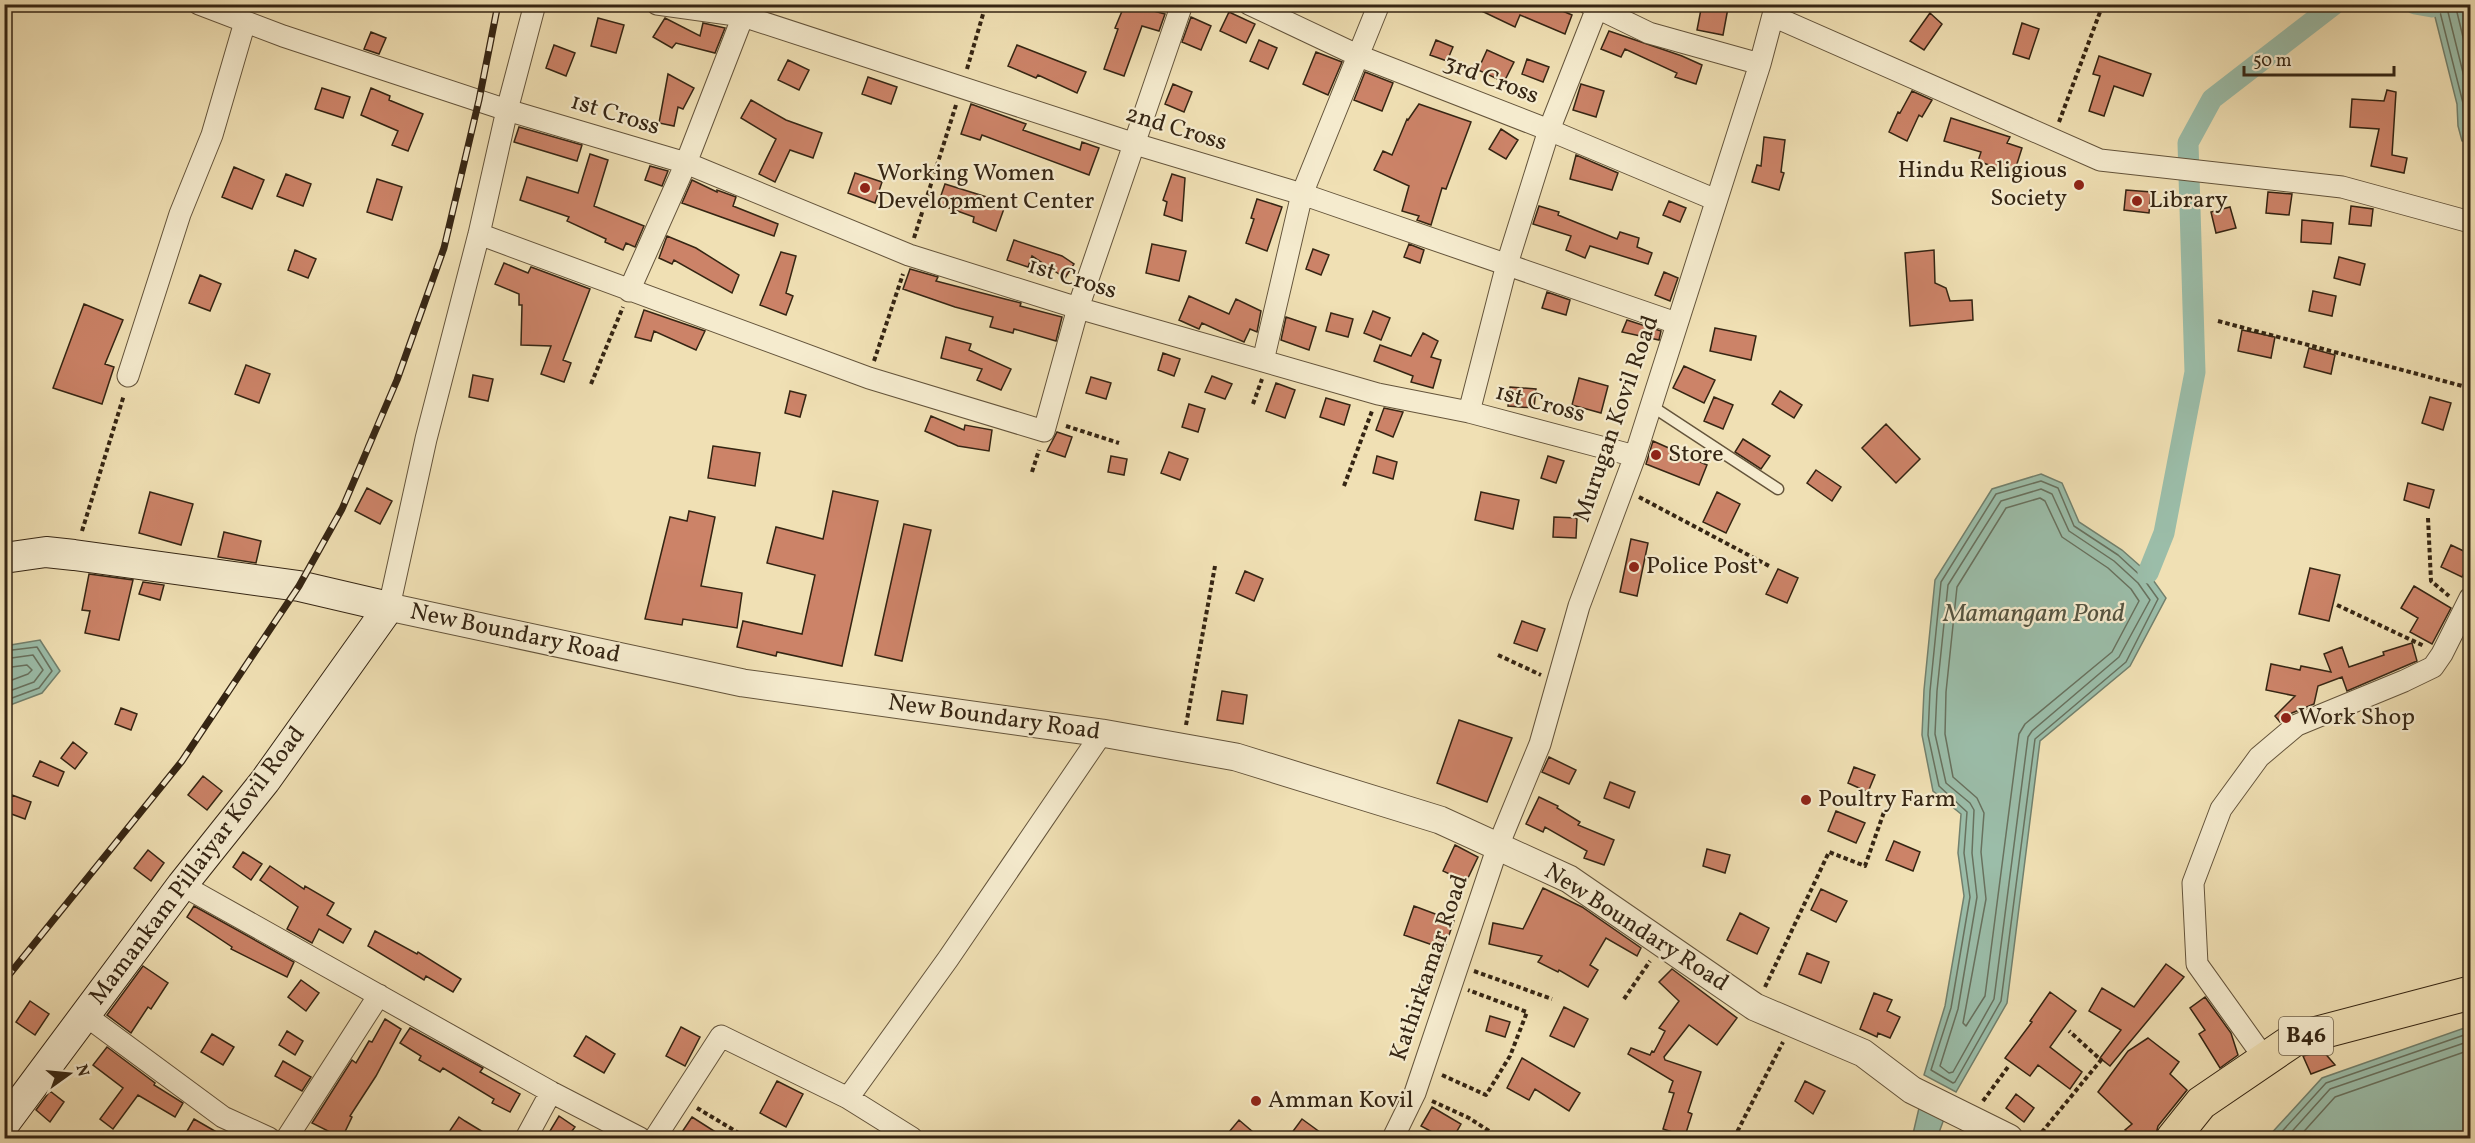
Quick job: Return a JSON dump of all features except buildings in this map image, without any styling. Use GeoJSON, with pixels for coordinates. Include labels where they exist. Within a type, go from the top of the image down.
{"type":"FeatureCollection","features":[{"type":"Feature","properties":{"kind":"main road","name":"New Boundary Road"},"geometry":{"type":"LineString","coordinates":[[4,558],[46,552],[74,555],[299,586],[389,607]]}},
{"type":"Feature","properties":{"kind":"main road","name":"Mamankam Pillaiyar Kovil Road"},"geometry":{"type":"LineString","coordinates":[[4,1124],[182,885],[265,781],[389,607]]}},
{"type":"Feature","properties":{"kind":"main road","name":"B46"},"geometry":{"type":"LineString","coordinates":[[2174,1138],[2201,1103],[2295,1039],[2470,993]]}},
{"type":"Feature","properties":{"kind":"street","name":"1st Cross"},"geometry":{"type":"LineString","coordinates":[[199,4],[245,22],[507,110],[686,163],[909,255],[1078,308],[1378,394],[1469,412],[1635,456]]}},
{"type":"Feature","properties":{"kind":"street"},"geometry":{"type":"LineString","coordinates":[[389,607],[426,439],[479,234],[507,110],[536,4]]}},
{"type":"Feature","properties":{"kind":"street","name":"2nd Cross"},"geometry":{"type":"LineString","coordinates":[[657,4],[743,16],[1135,144],[1302,194],[1676,323]]}},
{"type":"Feature","properties":{"kind":"street"},"geometry":{"type":"LineString","coordinates":[[479,234],[869,378],[1045,426],[1078,308],[1182,4]]}},
{"type":"Feature","properties":{"kind":"street","name":"3rd Cross"},"geometry":{"type":"LineString","coordinates":[[1249,4],[1359,56],[1549,130],[1716,200]]}},
{"type":"Feature","properties":{"kind":"street"},"geometry":{"type":"LineString","coordinates":[[1263,361],[1302,194],[1379,4]]}},
{"type":"Feature","properties":{"kind":"street"},"geometry":{"type":"LineString","coordinates":[[1469,412],[1507,264],[1549,130],[1593,6],[1649,33],[1760,64]]}},
{"type":"Feature","properties":{"kind":"street"},"geometry":{"type":"LineString","coordinates":[[1774,10],[2052,140],[2100,160],[2342,187],[2470,222]]}},
{"type":"Feature","properties":{"kind":"street","name":"Murugan Kovil Road"},"geometry":{"type":"LineString","coordinates":[[1498,846],[1540,744],[1578,606],[1635,456],[1760,64],[1774,10]]}},
{"type":"Feature","properties":{"kind":"street"},"geometry":{"type":"LineString","coordinates":[[629,291],[686,163],[743,16]]}},
{"type":"Feature","properties":{"kind":"street"},"geometry":{"type":"LineString","coordinates":[[127,381],[180,214],[212,135],[245,22]]}},
{"type":"Feature","properties":{"kind":"street"},"geometry":{"type":"LineString","coordinates":[[2265,1059],[2197,964],[2193,883],[2222,810],[2259,756],[2297,725],[2433,667],[2442,654],[2464,601]]}},
{"type":"Feature","properties":{"kind":"street","name":"New Boundary Road"},"geometry":{"type":"LineString","coordinates":[[389,607],[742,683],[1102,733],[1236,757],[1440,820],[1569,879],[1755,1007],[1863,1053],[1912,1090],[1962,1115]]}},
{"type":"Feature","properties":{"kind":"street"},"geometry":{"type":"LineString","coordinates":[[848,1098],[948,959],[1102,733]]}},
{"type":"Feature","properties":{"kind":"street","name":"Kathirkamar Road"},"geometry":{"type":"LineString","coordinates":[[1393,1138],[1415,1093],[1498,846]]}},
{"type":"Feature","properties":{"kind":"street"},"geometry":{"type":"LineString","coordinates":[[182,885],[551,1092],[640,1138]]}},
{"type":"Feature","properties":{"kind":"street"},"geometry":{"type":"LineString","coordinates":[[287,1138],[379,995]]}},
{"type":"Feature","properties":{"kind":"street"},"geometry":{"type":"LineString","coordinates":[[86,1015],[223,1117],[269,1138]]}},
{"type":"Feature","properties":{"kind":"street"},"geometry":{"type":"LineString","coordinates":[[655,1138],[722,1036],[848,1098],[912,1138]]}},
{"type":"Feature","properties":{"kind":"street"},"geometry":{"type":"LineString","coordinates":[[526,1138],[551,1092]]}},
{"type":"Feature","properties":{"kind":"street"},"geometry":{"type":"LineString","coordinates":[[1962,1115],[2009,1138]]}},
{"type":"Feature","properties":{"kind":"lane"},"geometry":{"type":"LineString","coordinates":[[1650,405],[1778,489]]}},
{"type":"Feature","properties":{"kind":"path"},"geometry":{"type":"LineString","coordinates":[[869,378],[962,87],[986,4]]}},
{"type":"Feature","properties":{"kind":"path"},"geometry":{"type":"LineString","coordinates":[[2052,140],[2103,4]]}},
{"type":"Feature","properties":{"kind":"path"},"geometry":{"type":"LineString","coordinates":[[591,384],[629,291]]}},
{"type":"Feature","properties":{"kind":"path"},"geometry":{"type":"LineString","coordinates":[[2218,321],[2470,388]]}},
{"type":"Feature","properties":{"kind":"path"},"geometry":{"type":"LineString","coordinates":[[74,555],[127,381]]}},
{"type":"Feature","properties":{"kind":"path"},"geometry":{"type":"LineString","coordinates":[[1344,486],[1378,394]]}},
{"type":"Feature","properties":{"kind":"path"},"geometry":{"type":"LineString","coordinates":[[1045,426],[1119,443]]}},
{"type":"Feature","properties":{"kind":"path"},"geometry":{"type":"LineString","coordinates":[[1623,488],[1771,567]]}},
{"type":"Feature","properties":{"kind":"path"},"geometry":{"type":"LineString","coordinates":[[2428,518],[2431,580],[2464,601]]}},
{"type":"Feature","properties":{"kind":"path"},"geometry":{"type":"LineString","coordinates":[[1182,747],[1215,566]]}},
{"type":"Feature","properties":{"kind":"path"},"geometry":{"type":"LineString","coordinates":[[2337,605],[2442,654]]}},
{"type":"Feature","properties":{"kind":"path"},"geometry":{"type":"LineString","coordinates":[[1498,654],[1557,683]]}},
{"type":"Feature","properties":{"kind":"path"},"geometry":{"type":"LineString","coordinates":[[1755,1007],[1829,852],[1865,866],[1884,812]]}},
{"type":"Feature","properties":{"kind":"path"},"geometry":{"type":"LineString","coordinates":[[1624,999],[1663,943]]}},
{"type":"Feature","properties":{"kind":"path"},"geometry":{"type":"LineString","coordinates":[[1454,974],[1552,999]]}},
{"type":"Feature","properties":{"kind":"path"},"geometry":{"type":"LineString","coordinates":[[1424,1066],[1486,1095],[1510,1056],[1527,1012],[1454,974]]}},
{"type":"Feature","properties":{"kind":"path"},"geometry":{"type":"LineString","coordinates":[[1734,1138],[1792,1022]]}},
{"type":"Feature","properties":{"kind":"path"},"geometry":{"type":"LineString","coordinates":[[2037,1138],[2101,1060],[2069,1031]]}},
{"type":"Feature","properties":{"kind":"path"},"geometry":{"type":"LineString","coordinates":[[1962,1115],[2008,1067]]}},
{"type":"Feature","properties":{"kind":"path"},"geometry":{"type":"LineString","coordinates":[[1415,1093],[1469,1118],[1500,1138]]}},
{"type":"Feature","properties":{"kind":"path"},"geometry":{"type":"LineString","coordinates":[[681,1099],[747,1138]]}},
{"type":"Feature","properties":{"kind":"water"},"geometry":{"type":"Polygon","coordinates":[[[2432,5],[2470,5],[2470,143],[2462,141],[2458,126],[2457,104],[2432,5]]]}},
{"type":"Feature","properties":{"kind":"water","name":"Mamangam Pond"},"geometry":{"type":"Polygon","coordinates":[[[2041,474],[2062,483],[2079,522],[2122,550],[2148,573],[2166,598],[2130,666],[2040,741],[2007,1003],[1956,1092],[1924,1075],[1945,1006],[1964,896],[1958,853],[1961,814],[1933,791],[1922,735],[1935,580],[1992,489],[2041,474]]]}},
{"type":"Feature","properties":{"kind":"water"},"geometry":{"type":"Polygon","coordinates":[[[40,640],[60,671],[42,693],[5,707],[5,646],[40,640]]]}},
{"type":"Feature","properties":{"kind":"water"},"geometry":{"type":"Polygon","coordinates":[[[2470,1026],[2470,1138],[2267,1138],[2322,1078],[2470,1026]]]}},
{"type":"Feature","properties":{"kind":"water"},"geometry":{"type":"Polygon","coordinates":[[[1919,1108],[1944,1119],[1937,1138],[1912,1138],[1919,1108]]]}},
{"type":"Feature","properties":{"kind":"waterway"},"geometry":{"type":"LineString","coordinates":[[2148,573],[2164,533],[2195,372],[2188,143],[2212,99],[2335,4]]}},
{"type":"Feature","properties":{"kind":"waterway"},"geometry":{"type":"LineString","coordinates":[[2415,4],[2432,7]]}},
{"type":"Feature","properties":{"kind":"railway"},"geometry":{"type":"LineString","coordinates":[[4,981],[182,761],[299,586],[342,509],[397,380],[444,248],[479,100],[498,4]]}},
{"type":"Feature","properties":{"kind":"place","name":"Hindu Religious Society"},"geometry":{"type":"Point","coordinates":[2079,185]}},
{"type":"Feature","properties":{"kind":"place","name":"Working Women Development Center"},"geometry":{"type":"Point","coordinates":[865,188]}},
{"type":"Feature","properties":{"kind":"place","name":"Library"},"geometry":{"type":"Point","coordinates":[2137,201]}},
{"type":"Feature","properties":{"kind":"place","name":"Store"},"geometry":{"type":"Point","coordinates":[1656,455]}},
{"type":"Feature","properties":{"kind":"place","name":"Police Post"},"geometry":{"type":"Point","coordinates":[1634,567]}},
{"type":"Feature","properties":{"kind":"place","name":"Work Shop"},"geometry":{"type":"Point","coordinates":[2286,718]}},
{"type":"Feature","properties":{"kind":"place","name":"Poultry Farm"},"geometry":{"type":"Point","coordinates":[1806,800]}},
{"type":"Feature","properties":{"kind":"place","name":"Amman Kovil"},"geometry":{"type":"Point","coordinates":[1256,1101]}}]}
